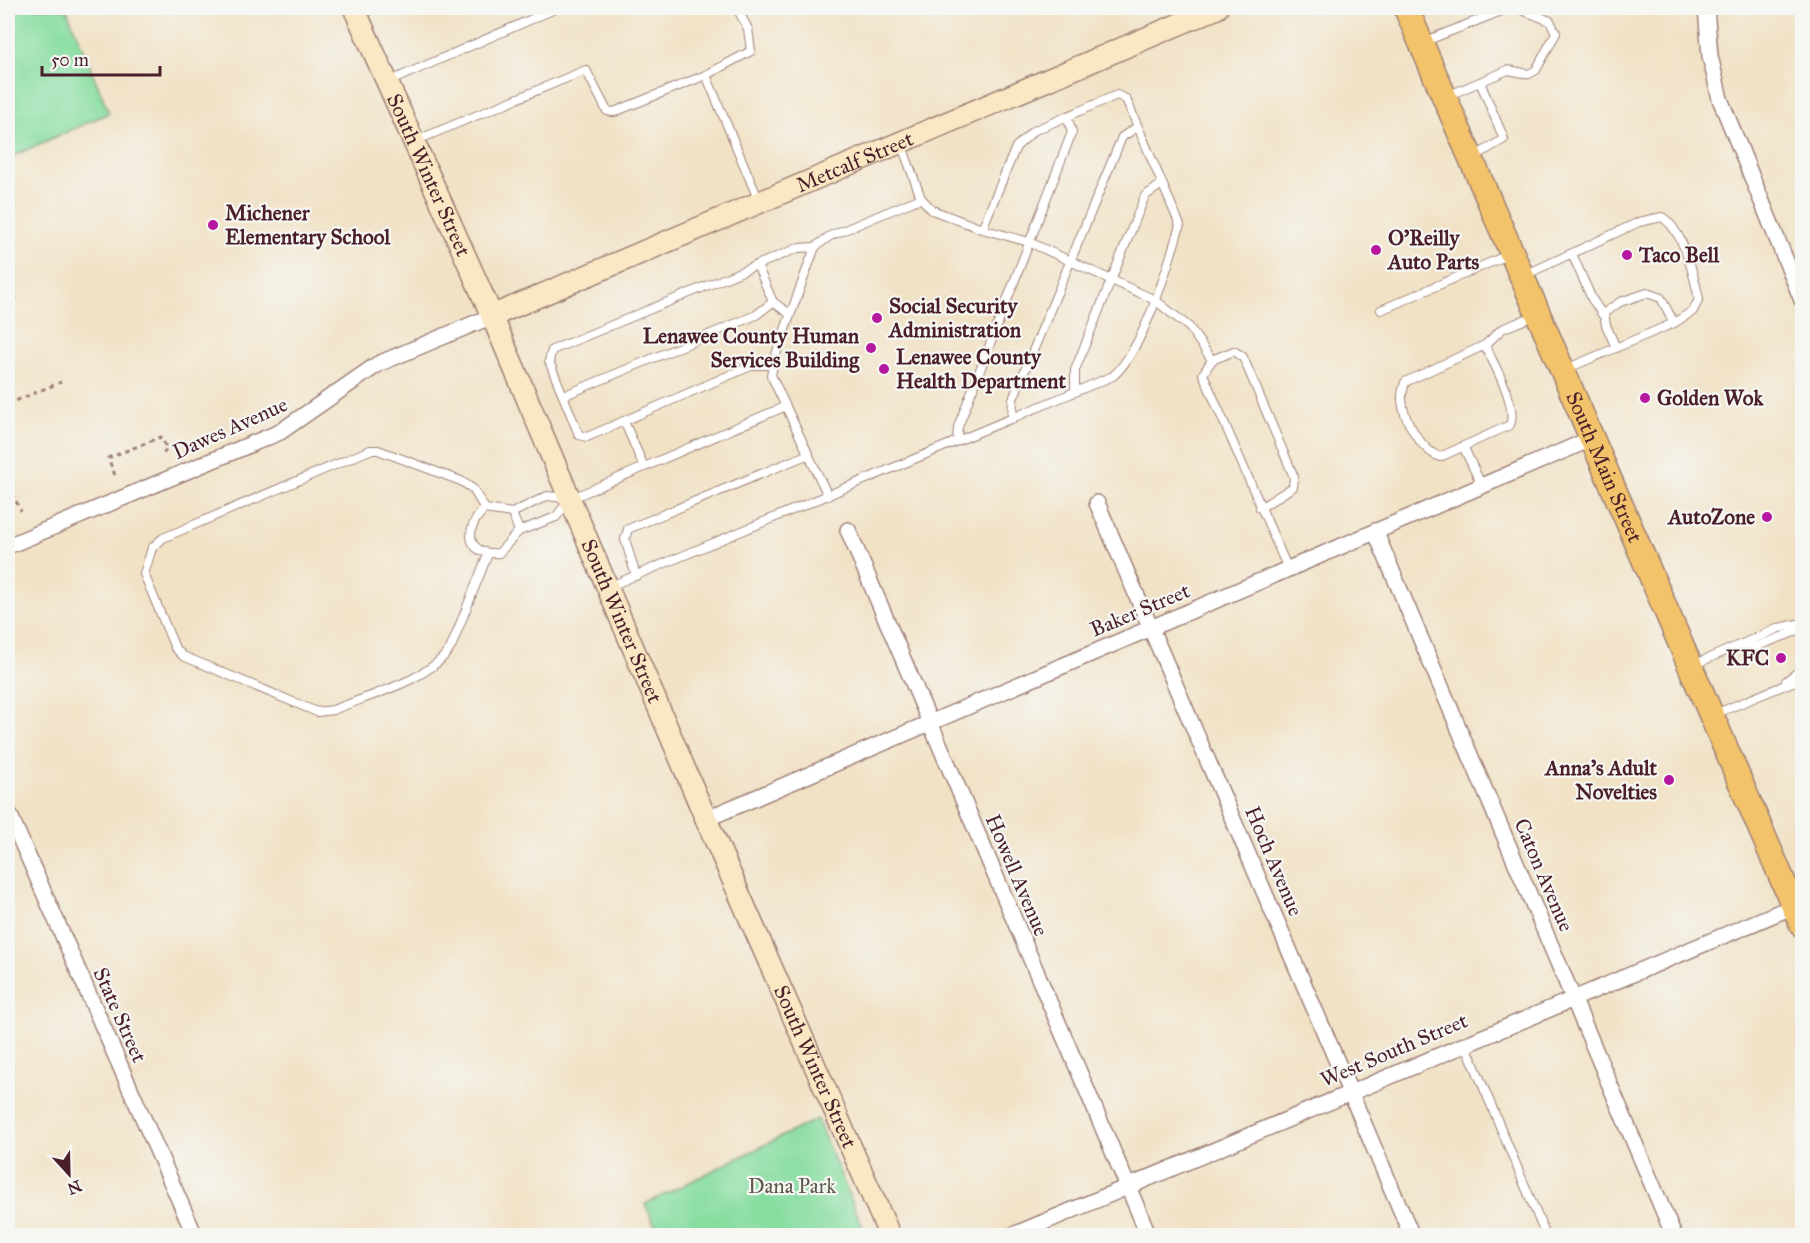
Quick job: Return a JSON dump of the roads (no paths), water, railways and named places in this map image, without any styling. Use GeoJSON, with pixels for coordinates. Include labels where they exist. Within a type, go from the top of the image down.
{"type":"FeatureCollection","features":[{"type":"Feature","properties":{"kind":"main road","name":"South Main Street"},"geometry":{"type":"LineString","coordinates":[[1410,9],[1421,43],[1511,254],[1798,915]]}},
{"type":"Feature","properties":{"kind":"street","name":"South Winter Street"},"geometry":{"type":"LineString","coordinates":[[354,8],[492,316],[706,819],[890,1236]]}},
{"type":"Feature","properties":{"kind":"street","name":"Metcalf Street"},"geometry":{"type":"LineString","coordinates":[[492,316],[1217,8]]}},
{"type":"Feature","properties":{"kind":"street"},"geometry":{"type":"LineString","coordinates":[[1706,8],[1710,56],[1720,99],[1803,300]]}},
{"type":"Feature","properties":{"kind":"street","name":"Dawes Avenue"},"geometry":{"type":"LineString","coordinates":[[8,546],[280,432],[378,363],[492,316]]}},
{"type":"Feature","properties":{"kind":"street","name":"Baker Street"},"geometry":{"type":"LineString","coordinates":[[706,819],[1591,439]]}},
{"type":"Feature","properties":{"kind":"street","name":"Hoch Avenue"},"geometry":{"type":"LineString","coordinates":[[1097,503],[1412,1236]]}},
{"type":"Feature","properties":{"kind":"street","name":"Howell Avenue"},"geometry":{"type":"LineString","coordinates":[[848,530],[1149,1236]]}},
{"type":"Feature","properties":{"kind":"street","name":"Caton Avenue"},"geometry":{"type":"LineString","coordinates":[[1375,531],[1674,1236]]}},
{"type":"Feature","properties":{"kind":"street","name":"State Street"},"geometry":{"type":"LineString","coordinates":[[8,811],[195,1236]]}},
{"type":"Feature","properties":{"kind":"street","name":"West South Street"},"geometry":{"type":"LineString","coordinates":[[1019,1234],[1350,1091],[1573,998],[1798,915]]}},
{"type":"Feature","properties":{"kind":"lane"},"geometry":{"type":"LineString","coordinates":[[388,82],[556,8]]}},
{"type":"Feature","properties":{"kind":"lane"},"geometry":{"type":"LineString","coordinates":[[415,141],[586,70],[607,111],[615,112],[706,75],[751,51],[748,29],[737,8]]}},
{"type":"Feature","properties":{"kind":"lane"},"geometry":{"type":"LineString","coordinates":[[1421,43],[1509,8]]}},
{"type":"Feature","properties":{"kind":"lane"},"geometry":{"type":"LineString","coordinates":[[1444,97],[1508,70],[1529,74],[1536,70],[1556,33],[1550,21],[1517,8]]}},
{"type":"Feature","properties":{"kind":"lane"},"geometry":{"type":"LineString","coordinates":[[706,75],[759,202]]}},
{"type":"Feature","properties":{"kind":"lane"},"geometry":{"type":"LineString","coordinates":[[1471,159],[1504,139],[1480,82]]}},
{"type":"Feature","properties":{"kind":"lane"},"geometry":{"type":"LineString","coordinates":[[608,587],[1113,376],[1125,366],[1155,300],[1180,225],[1126,99],[1117,95],[1033,131],[1016,147],[982,229]]}},
{"type":"Feature","properties":{"kind":"lane"},"geometry":{"type":"LineString","coordinates":[[957,441],[957,428],[1072,132],[1067,116]]}},
{"type":"Feature","properties":{"kind":"lane"},"geometry":{"type":"LineString","coordinates":[[1012,418],[1013,399],[1122,137],[1137,127]]}},
{"type":"Feature","properties":{"kind":"lane"},"geometry":{"type":"LineString","coordinates":[[900,142],[921,198],[932,210],[982,229],[1029,242],[1155,300],[1189,327],[1207,349],[1212,360]]}},
{"type":"Feature","properties":{"kind":"lane"},"geometry":{"type":"LineString","coordinates":[[1075,392],[1075,370],[1145,196],[1162,183]]}},
{"type":"Feature","properties":{"kind":"lane"},"geometry":{"type":"LineString","coordinates":[[773,364],[753,365],[587,437],[579,435],[549,361],[552,350],[798,248],[815,247],[830,236],[921,198]]}},
{"type":"Feature","properties":{"kind":"lane"},"geometry":{"type":"LineString","coordinates":[[1521,277],[1639,222],[1662,217],[1672,223],[1694,274],[1699,299],[1693,311],[1674,323],[1562,371]]}},
{"type":"Feature","properties":{"kind":"lane"},"geometry":{"type":"LineString","coordinates":[[815,247],[790,314],[771,375],[828,496]]}},
{"type":"Feature","properties":{"kind":"lane"},"geometry":{"type":"LineString","coordinates":[[1381,310],[1511,254]]}},
{"type":"Feature","properties":{"kind":"lane"},"geometry":{"type":"LineString","coordinates":[[1572,254],[1592,299],[1605,318],[1616,348]]}},
{"type":"Feature","properties":{"kind":"lane"},"geometry":{"type":"LineString","coordinates":[[757,266],[773,302],[790,314]]}},
{"type":"Feature","properties":{"kind":"lane"},"geometry":{"type":"LineString","coordinates":[[1605,318],[1604,313],[1620,302],[1647,293],[1661,298],[1674,323]]}},
{"type":"Feature","properties":{"kind":"lane"},"geometry":{"type":"LineString","coordinates":[[563,396],[756,315],[773,302]]}},
{"type":"Feature","properties":{"kind":"lane"},"geometry":{"type":"LineString","coordinates":[[1485,345],[1511,405],[1513,417],[1504,429],[1440,457],[1430,454],[1421,446],[1401,401],[1405,382],[1485,345],[1502,329],[1538,315]]}},
{"type":"Feature","properties":{"kind":"lane"},"geometry":{"type":"LineString","coordinates":[[1260,508],[1293,487],[1294,477],[1243,357],[1234,351],[1212,360],[1203,374],[1260,508],[1288,569]]}},
{"type":"Feature","properties":{"kind":"lane"},"geometry":{"type":"LineString","coordinates":[[570,499],[547,496],[512,513],[485,509],[477,516],[470,530],[477,550],[488,554],[499,553],[519,531],[556,517],[570,499],[786,406]]}},
{"type":"Feature","properties":{"kind":"lane"},"geometry":{"type":"LineString","coordinates":[[624,421],[644,467]]}},
{"type":"Feature","properties":{"kind":"lane"},"geometry":{"type":"LineString","coordinates":[[1463,446],[1482,486]]}},
{"type":"Feature","properties":{"kind":"lane"},"geometry":{"type":"LineString","coordinates":[[485,509],[473,489],[461,481],[378,450],[370,450],[163,538],[152,548],[144,574],[175,648],[183,656],[317,712],[333,710],[427,672],[443,661],[451,647],[488,554]]}},
{"type":"Feature","properties":{"kind":"lane"},"geometry":{"type":"LineString","coordinates":[[636,576],[625,539],[628,529],[809,454]]}},
{"type":"Feature","properties":{"kind":"lane"},"geometry":{"type":"LineString","coordinates":[[512,513],[519,531]]}},
{"type":"Feature","properties":{"kind":"lane"},"geometry":{"type":"LineString","coordinates":[[1690,666],[1779,628],[1803,623]]}},
{"type":"Feature","properties":{"kind":"lane"},"geometry":{"type":"LineString","coordinates":[[1732,648],[1755,647],[1803,629]]}},
{"type":"Feature","properties":{"kind":"lane"},"geometry":{"type":"LineString","coordinates":[[1773,690],[1803,669]]}},
{"type":"Feature","properties":{"kind":"lane"},"geometry":{"type":"LineString","coordinates":[[1711,716],[1803,678]]}},
{"type":"Feature","properties":{"kind":"lane"},"geometry":{"type":"LineString","coordinates":[[1465,1043],[1546,1236]]}},
{"type":"Feature","properties":{"kind":"place","name":"Michener Elementary School"},"geometry":{"type":"Point","coordinates":[213,225]}},
{"type":"Feature","properties":{"kind":"place","name":"O'Reilly Auto Parts"},"geometry":{"type":"Point","coordinates":[1376,250]}},
{"type":"Feature","properties":{"kind":"place","name":"Taco Bell"},"geometry":{"type":"Point","coordinates":[1627,255]}},
{"type":"Feature","properties":{"kind":"place","name":"Social Security Administration"},"geometry":{"type":"Point","coordinates":[877,318]}},
{"type":"Feature","properties":{"kind":"place","name":"Lenawee County Human Services Building"},"geometry":{"type":"Point","coordinates":[871,348]}},
{"type":"Feature","properties":{"kind":"place","name":"Lenawee County Health Department"},"geometry":{"type":"Point","coordinates":[884,369]}},
{"type":"Feature","properties":{"kind":"place","name":"Golden Wok"},"geometry":{"type":"Point","coordinates":[1645,398]}},
{"type":"Feature","properties":{"kind":"place","name":"AutoZone"},"geometry":{"type":"Point","coordinates":[1767,517]}},
{"type":"Feature","properties":{"kind":"place","name":"KFC"},"geometry":{"type":"Point","coordinates":[1781,658]}},
{"type":"Feature","properties":{"kind":"place","name":"Anna's Adult Novelties"},"geometry":{"type":"Point","coordinates":[1669,780]}},
{"type":"Feature","properties":{"kind":"park label","name":"Dana Park"},"geometry":{"type":"Point","coordinates":[792,1186]}}]}
